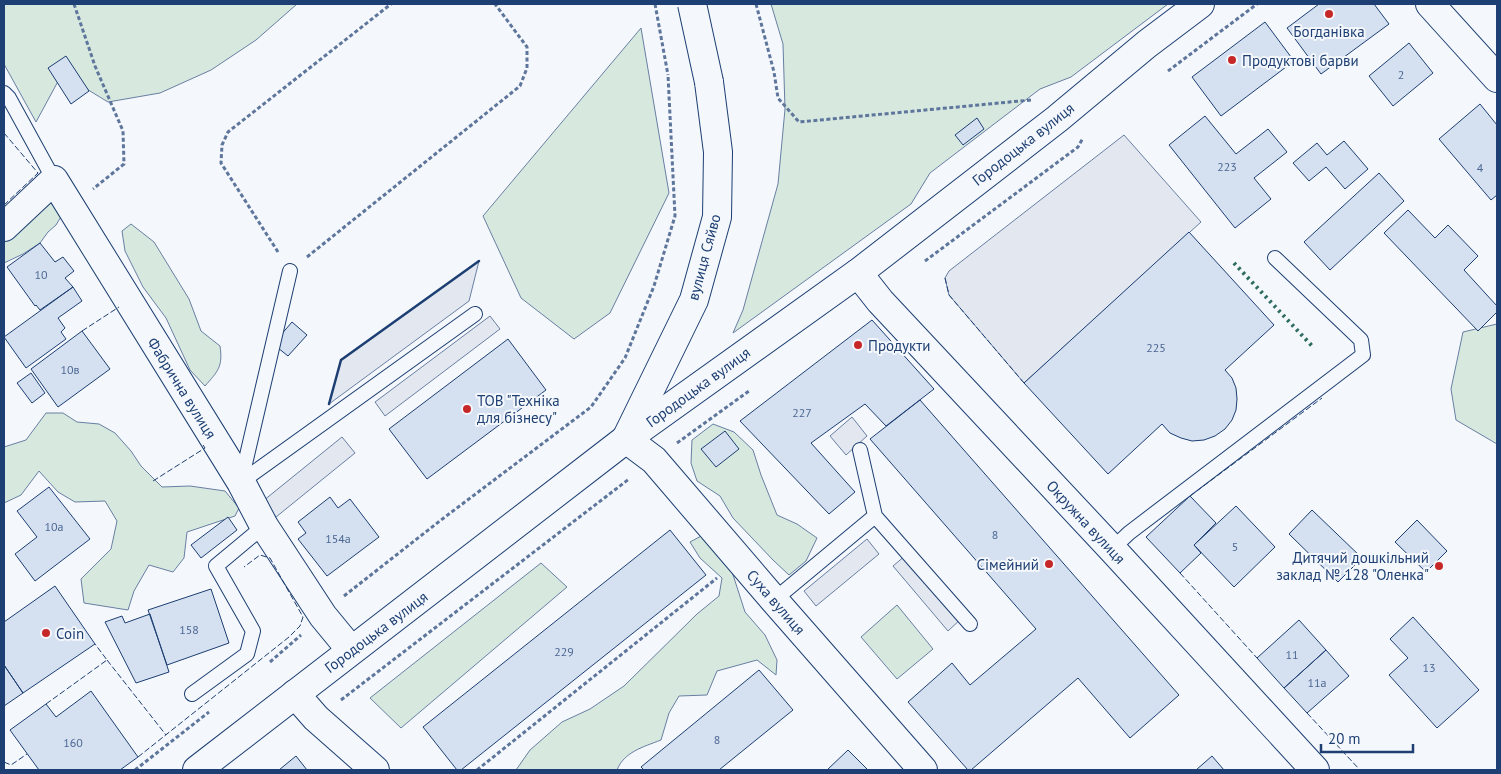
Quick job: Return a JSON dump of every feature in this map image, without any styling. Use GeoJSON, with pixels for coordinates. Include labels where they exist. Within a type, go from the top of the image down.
{"type":"FeatureCollection","features":[{"type":"Feature","properties":{"kind":"main road","name":"вулиця Сяйво"},"geometry":{"type":"LineString","coordinates":[[626,438],[694,300],[717,217],[718,152],[709,82],[692,4]]}},
{"type":"Feature","properties":{"kind":"main road","name":"Городоцька вулиця"},"geometry":{"type":"LineString","coordinates":[[196,770],[626,438],[858,273],[1057,119],[1147,44],[1200,4]]}},
{"type":"Feature","properties":{"kind":"main road"},"geometry":{"type":"LineString","coordinates":[[1430,4],[1497,78]]}},
{"type":"Feature","properties":{"kind":"main road"},"geometry":{"type":"LineString","coordinates":[[4,227],[54,180]]}},
{"type":"Feature","properties":{"kind":"main road","name":"Фабрична вулиця"},"geometry":{"type":"LineString","coordinates":[[54,180],[241,482],[264,526],[323,616],[351,650]]}},
{"type":"Feature","properties":{"kind":"main road","name":"Окружна вулиця"},"geometry":{"type":"LineString","coordinates":[[858,273],[880,301],[1315,770]]}},
{"type":"Feature","properties":{"kind":"main road","name":"Суха вулиця"},"geometry":{"type":"LineString","coordinates":[[626,438],[654,460],[923,770]]}},
{"type":"Feature","properties":{"kind":"main road"},"geometry":{"type":"LineString","coordinates":[[295,694],[316,718],[375,770]]}},
{"type":"Feature","properties":{"kind":"lane"},"geometry":{"type":"LineString","coordinates":[[4,93],[9,98],[54,180]]}},
{"type":"Feature","properties":{"kind":"lane"},"geometry":{"type":"LineString","coordinates":[[1112,549],[1129,533],[1363,355],[1361,340],[1275,258]]}},
{"type":"Feature","properties":{"kind":"lane"},"geometry":{"type":"LineString","coordinates":[[241,482],[290,271]]}},
{"type":"Feature","properties":{"kind":"lane"},"geometry":{"type":"LineString","coordinates":[[241,482],[474,314]]}},
{"type":"Feature","properties":{"kind":"lane"},"geometry":{"type":"LineString","coordinates":[[860,450],[875,516],[970,624]]}},
{"type":"Feature","properties":{"kind":"lane"},"geometry":{"type":"LineString","coordinates":[[774,600],[875,516]]}},
{"type":"Feature","properties":{"kind":"lane"},"geometry":{"type":"LineString","coordinates":[[192,694],[247,654],[253,631],[216,566],[264,526]]}},
{"type":"Feature","properties":{"kind":"path"},"geometry":{"type":"LineString","coordinates":[[70,207],[124,164],[123,131],[96,66],[74,4]]}},
{"type":"Feature","properties":{"kind":"path"},"geometry":{"type":"LineString","coordinates":[[391,4],[228,132],[222,146],[221,163],[290,271],[520,86],[527,68],[527,47],[495,4]]}},
{"type":"Feature","properties":{"kind":"path"},"geometry":{"type":"LineString","coordinates":[[339,600],[591,407],[625,358],[654,286],[675,216],[668,75],[655,4]]}},
{"type":"Feature","properties":{"kind":"path"},"geometry":{"type":"LineString","coordinates":[[756,4],[774,72],[778,98],[799,122],[1032,100]]}},
{"type":"Feature","properties":{"kind":"path"},"geometry":{"type":"LineString","coordinates":[[1168,71],[1257,4]]}},
{"type":"Feature","properties":{"kind":"path"},"geometry":{"type":"LineString","coordinates":[[949,245],[1078,147],[1083,137]]}},
{"type":"Feature","properties":{"kind":"path"},"geometry":{"type":"LineString","coordinates":[[341,700],[630,477]]}},
{"type":"Feature","properties":{"kind":"path"},"geometry":{"type":"LineString","coordinates":[[476,770],[721,575]]}},
{"type":"Feature","properties":{"kind":"shaded area"},"geometry":{"type":"Polygon","coordinates":[[[4,4],[297,4],[256,40],[211,70],[160,93],[108,102],[62,74],[36,122],[4,64],[4,4]]]}},
{"type":"Feature","properties":{"kind":"shaded area"},"geometry":{"type":"Polygon","coordinates":[[[771,4],[1168,4],[1071,77],[1040,89],[930,173],[911,204],[733,333],[743,310],[778,184],[785,109],[783,44],[771,4]]]}},
{"type":"Feature","properties":{"kind":"shaded area"},"geometry":{"type":"Polygon","coordinates":[[[641,28],[669,193],[610,313],[574,339],[521,298],[483,216],[641,28]]]}},
{"type":"Feature","properties":{"kind":"shaded area"},"geometry":{"type":"Polygon","coordinates":[[[1124,135],[1201,222],[1024,383],[949,295],[945,278],[949,271],[1124,135]]]}},
{"type":"Feature","properties":{"kind":"shaded area"},"geometry":{"type":"Polygon","coordinates":[[[44,195],[65,203],[62,215],[40,243],[4,263],[4,225],[44,195]]]}},
{"type":"Feature","properties":{"kind":"shaded area"},"geometry":{"type":"Polygon","coordinates":[[[131,224],[154,242],[189,299],[201,331],[220,346],[220,364],[205,386],[190,370],[166,318],[143,287],[125,251],[122,231],[131,224]]]}},
{"type":"Feature","properties":{"kind":"shaded area"},"geometry":{"type":"Polygon","coordinates":[[[479,261],[469,301],[329,404],[341,360],[479,261]]]}},
{"type":"Feature","properties":{"kind":"shaded area"},"geometry":{"type":"Polygon","coordinates":[[[490,316],[500,329],[385,416],[375,402],[490,316]]]}},
{"type":"Feature","properties":{"kind":"shaded area"},"geometry":{"type":"Polygon","coordinates":[[[1497,324],[1497,444],[1456,420],[1451,389],[1463,332],[1497,324]]]}},
{"type":"Feature","properties":{"kind":"shaded area"},"geometry":{"type":"Polygon","coordinates":[[[46,413],[63,413],[77,422],[99,424],[115,433],[141,466],[162,487],[190,486],[225,491],[239,508],[235,516],[187,532],[184,558],[173,572],[149,565],[134,591],[128,610],[84,603],[81,579],[111,549],[117,521],[105,501],[75,502],[58,492],[39,471],[21,495],[4,503],[4,447],[26,440],[46,413]]]}},
{"type":"Feature","properties":{"kind":"shaded area"},"geometry":{"type":"Polygon","coordinates":[[[852,417],[867,436],[846,455],[830,436],[852,417]]]}},
{"type":"Feature","properties":{"kind":"shaded area"},"geometry":{"type":"Polygon","coordinates":[[[713,424],[734,432],[753,450],[777,515],[797,524],[817,538],[806,561],[789,575],[733,518],[720,496],[697,481],[691,463],[692,440],[713,424]]]}},
{"type":"Feature","properties":{"kind":"shaded area"},"geometry":{"type":"Polygon","coordinates":[[[342,437],[355,453],[276,517],[263,501],[342,437]]]}},
{"type":"Feature","properties":{"kind":"shaded area"},"geometry":{"type":"Polygon","coordinates":[[[703,535],[725,550],[745,612],[765,635],[777,660],[776,675],[757,660],[717,671],[707,695],[679,696],[669,713],[661,740],[629,754],[617,770],[516,770],[530,750],[562,722],[590,709],[624,686],[697,614],[719,596],[722,578],[700,558],[690,542],[703,535]]]}},
{"type":"Feature","properties":{"kind":"shaded area"},"geometry":{"type":"Polygon","coordinates":[[[867,539],[879,554],[816,606],[804,591],[867,539]]]}},
{"type":"Feature","properties":{"kind":"shaded area"},"geometry":{"type":"Polygon","coordinates":[[[906,555],[962,618],[948,631],[893,566],[906,555]]]}},
{"type":"Feature","properties":{"kind":"shaded area"},"geometry":{"type":"Polygon","coordinates":[[[541,563],[567,587],[401,728],[370,698],[541,563]]]}},
{"type":"Feature","properties":{"kind":"shaded area"},"geometry":{"type":"Polygon","coordinates":[[[897,605],[933,649],[897,679],[861,637],[897,605]]]}},
{"type":"Feature","properties":{"kind":"building"},"geometry":{"type":"Polygon","coordinates":[[[1319,4],[1374,4],[1389,24],[1321,74],[1287,28],[1319,4]]]}},
{"type":"Feature","properties":{"kind":"building"},"geometry":{"type":"Polygon","coordinates":[[[1265,22],[1294,61],[1221,116],[1192,77],[1265,22]]]}},
{"type":"Feature","properties":{"kind":"building"},"geometry":{"type":"Polygon","coordinates":[[[1409,43],[1433,73],[1393,106],[1369,76],[1409,43]]]}},
{"type":"Feature","properties":{"kind":"building"},"geometry":{"type":"Polygon","coordinates":[[[66,56],[89,91],[71,104],[48,68],[66,56]]]}},
{"type":"Feature","properties":{"kind":"building"},"geometry":{"type":"Polygon","coordinates":[[[1480,104],[1497,125],[1497,195],[1491,200],[1439,139],[1480,104]]]}},
{"type":"Feature","properties":{"kind":"building"},"geometry":{"type":"Polygon","coordinates":[[[1205,116],[1236,154],[1268,129],[1287,152],[1254,178],[1271,199],[1235,228],[1169,145],[1205,116]]]}},
{"type":"Feature","properties":{"kind":"building"},"geometry":{"type":"Polygon","coordinates":[[[977,118],[984,129],[963,145],[955,135],[977,118]]]}},
{"type":"Feature","properties":{"kind":"building"},"geometry":{"type":"Polygon","coordinates":[[[1344,141],[1368,169],[1345,189],[1326,167],[1309,181],[1293,163],[1317,143],[1327,155],[1344,141]]]}},
{"type":"Feature","properties":{"kind":"building"},"geometry":{"type":"Polygon","coordinates":[[[1379,173],[1404,201],[1330,270],[1304,242],[1379,173]]]}},
{"type":"Feature","properties":{"kind":"building"},"geometry":{"type":"Polygon","coordinates":[[[1408,210],[1435,238],[1448,225],[1478,256],[1464,270],[1497,306],[1497,312],[1478,331],[1384,233],[1408,210]]]}},
{"type":"Feature","properties":{"kind":"building"},"geometry":{"type":"Polygon","coordinates":[[[1189,232],[1274,325],[1225,370],[1232,378],[1236,388],[1237,399],[1236,410],[1232,420],[1225,429],[1215,436],[1204,440],[1192,441],[1170,433],[1162,424],[1108,474],[1024,383],[1189,232]]]}},
{"type":"Feature","properties":{"kind":"building"},"geometry":{"type":"Polygon","coordinates":[[[40,243],[55,262],[63,257],[74,271],[65,278],[73,287],[40,310],[35,306],[7,267],[40,243]]]}},
{"type":"Feature","properties":{"kind":"building"},"geometry":{"type":"Polygon","coordinates":[[[73,287],[82,301],[58,318],[65,328],[61,332],[66,339],[26,368],[4,337],[73,287]]]}},
{"type":"Feature","properties":{"kind":"building"},"geometry":{"type":"Polygon","coordinates":[[[872,320],[934,389],[886,426],[865,404],[811,443],[855,492],[829,514],[740,421],[872,320]]]}},
{"type":"Feature","properties":{"kind":"building"},"geometry":{"type":"Polygon","coordinates":[[[292,322],[307,335],[288,356],[273,344],[292,322]]]}},
{"type":"Feature","properties":{"kind":"building"},"geometry":{"type":"Polygon","coordinates":[[[82,331],[110,369],[58,407],[31,369],[82,331]]]}},
{"type":"Feature","properties":{"kind":"building","name":"ТОВ \"Техніка для бізнесу\""},"geometry":{"type":"Polygon","coordinates":[[[508,339],[546,390],[427,479],[389,429],[508,339]]]}},
{"type":"Feature","properties":{"kind":"building"},"geometry":{"type":"Polygon","coordinates":[[[31,373],[45,393],[32,403],[17,383],[31,373]]]}},
{"type":"Feature","properties":{"kind":"building"},"geometry":{"type":"Polygon","coordinates":[[[920,400],[1179,695],[1130,738],[1078,678],[971,770],[968,770],[908,702],[952,663],[970,685],[1036,629],[870,439],[920,400]]]}},
{"type":"Feature","properties":{"kind":"building"},"geometry":{"type":"Polygon","coordinates":[[[725,431],[739,449],[716,467],[701,449],[725,431]]]}},
{"type":"Feature","properties":{"kind":"building"},"geometry":{"type":"Polygon","coordinates":[[[49,487],[90,539],[35,581],[15,554],[37,537],[17,511],[49,487]]]}},
{"type":"Feature","properties":{"kind":"building"},"geometry":{"type":"Polygon","coordinates":[[[1190,496],[1216,523],[1194,545],[1201,553],[1180,573],[1146,537],[1190,496]]]}},
{"type":"Feature","properties":{"kind":"building"},"geometry":{"type":"Polygon","coordinates":[[[330,497],[338,508],[350,499],[379,537],[327,576],[298,539],[306,533],[298,522],[330,497]]]}},
{"type":"Feature","properties":{"kind":"building"},"geometry":{"type":"Polygon","coordinates":[[[1236,506],[1275,547],[1234,587],[1194,545],[1236,506]]]}},
{"type":"Feature","properties":{"kind":"building"},"geometry":{"type":"Polygon","coordinates":[[[1312,510],[1362,558],[1338,582],[1289,534],[1312,510]]]}},
{"type":"Feature","properties":{"kind":"building"},"geometry":{"type":"Polygon","coordinates":[[[228,517],[237,530],[201,558],[191,545],[228,517]]]}},
{"type":"Feature","properties":{"kind":"building"},"geometry":{"type":"Polygon","coordinates":[[[1417,520],[1447,551],[1426,572],[1395,542],[1417,520]]]}},
{"type":"Feature","properties":{"kind":"building"},"geometry":{"type":"Polygon","coordinates":[[[670,530],[706,575],[461,770],[457,770],[423,727],[670,530]]]}},
{"type":"Feature","properties":{"kind":"building","name":"Coin"},"geometry":{"type":"Polygon","coordinates":[[[55,586],[95,644],[23,693],[4,665],[4,622],[55,586]]]}},
{"type":"Feature","properties":{"kind":"building"},"geometry":{"type":"Polygon","coordinates":[[[211,589],[229,643],[167,665],[148,610],[211,589]]]}},
{"type":"Feature","properties":{"kind":"building"},"geometry":{"type":"Polygon","coordinates":[[[150,614],[169,672],[136,683],[105,622],[122,616],[125,623],[150,614]]]}},
{"type":"Feature","properties":{"kind":"building"},"geometry":{"type":"Polygon","coordinates":[[[1413,617],[1479,690],[1437,728],[1389,675],[1408,658],[1390,639],[1413,617]]]}},
{"type":"Feature","properties":{"kind":"building"},"geometry":{"type":"Polygon","coordinates":[[[1299,620],[1326,650],[1284,688],[1257,658],[1299,620]]]}},
{"type":"Feature","properties":{"kind":"building"},"geometry":{"type":"Polygon","coordinates":[[[1326,650],[1349,676],[1307,713],[1284,688],[1326,650]]]}},
{"type":"Feature","properties":{"kind":"building"},"geometry":{"type":"Polygon","coordinates":[[[4,665],[23,693],[4,706],[4,665]]]}},
{"type":"Feature","properties":{"kind":"building"},"geometry":{"type":"Polygon","coordinates":[[[759,670],[793,710],[719,770],[644,770],[641,767],[759,670]]]}},
{"type":"Feature","properties":{"kind":"building"},"geometry":{"type":"Polygon","coordinates":[[[91,691],[138,757],[120,770],[39,770],[10,730],[46,704],[56,717],[91,691]]]}},
{"type":"Feature","properties":{"kind":"building"},"geometry":{"type":"Polygon","coordinates":[[[848,750],[868,770],[827,770],[848,750]]]}},
{"type":"Feature","properties":{"kind":"building"},"geometry":{"type":"Polygon","coordinates":[[[296,756],[307,770],[279,770],[296,756]]]}},
{"type":"Feature","properties":{"kind":"building"},"geometry":{"type":"Polygon","coordinates":[[[1212,756],[1224,770],[1196,770],[1212,756]]]}},
{"type":"Feature","properties":{"kind":"hedge"},"geometry":{"type":"LineString","coordinates":[[1234,263],[1314,348]]}},
{"type":"Feature","properties":{"kind":"fence"},"geometry":{"type":"LineString","coordinates":[[4,133],[38,173],[4,205]]}},
{"type":"Feature","properties":{"kind":"fence"},"geometry":{"type":"LineString","coordinates":[[945,278],[949,295],[1024,383]]}},
{"type":"Feature","properties":{"kind":"fence"},"geometry":{"type":"LineString","coordinates":[[82,331],[119,307]]}},
{"type":"Feature","properties":{"kind":"fence"},"geometry":{"type":"LineString","coordinates":[[1190,496],[1322,398]]}},
{"type":"Feature","properties":{"kind":"fence"},"geometry":{"type":"LineString","coordinates":[[153,481],[205,448],[203,445]]}},
{"type":"Feature","properties":{"kind":"fence"},"geometry":{"type":"LineString","coordinates":[[138,757],[289,637],[300,626],[303,617],[270,558],[260,555],[244,567]]}},
{"type":"Feature","properties":{"kind":"fence"},"geometry":{"type":"LineString","coordinates":[[1180,573],[1257,658]]}},
{"type":"Feature","properties":{"kind":"fence"},"geometry":{"type":"LineString","coordinates":[[46,704],[107,660],[95,644]]}},
{"type":"Feature","properties":{"kind":"fence"},"geometry":{"type":"LineString","coordinates":[[107,660],[166,735]]}},
{"type":"Feature","properties":{"kind":"fence"},"geometry":{"type":"LineString","coordinates":[[1307,713],[1360,770]]}},
{"type":"Feature","properties":{"kind":"fence"},"geometry":{"type":"LineString","coordinates":[[4,762],[11,765],[27,754]]}},
{"type":"Feature","properties":{"kind":"wall"},"geometry":{"type":"LineString","coordinates":[[329,404],[341,360],[479,261]]}},
{"type":"Feature","properties":{"kind":"place","name":"Богданівка"},"geometry":{"type":"Point","coordinates":[1329,14]}},
{"type":"Feature","properties":{"kind":"place","name":"Продуктові барви"},"geometry":{"type":"Point","coordinates":[1232,60]}},
{"type":"Feature","properties":{"kind":"place","name":"Продукти"},"geometry":{"type":"Point","coordinates":[858,345]}},
{"type":"Feature","properties":{"kind":"place","name":"ТОВ \"Техніка для бізнесу\""},"geometry":{"type":"Point","coordinates":[467,409]}},
{"type":"Feature","properties":{"kind":"place","name":"Сімейний"},"geometry":{"type":"Point","coordinates":[1049,564]}},
{"type":"Feature","properties":{"kind":"place","name":"Дитячий дошкільний заклад № 128 \"Оленка\""},"geometry":{"type":"Point","coordinates":[1439,566]}},
{"type":"Feature","properties":{"kind":"place","name":"Coin"},"geometry":{"type":"Point","coordinates":[46,633]}}]}
